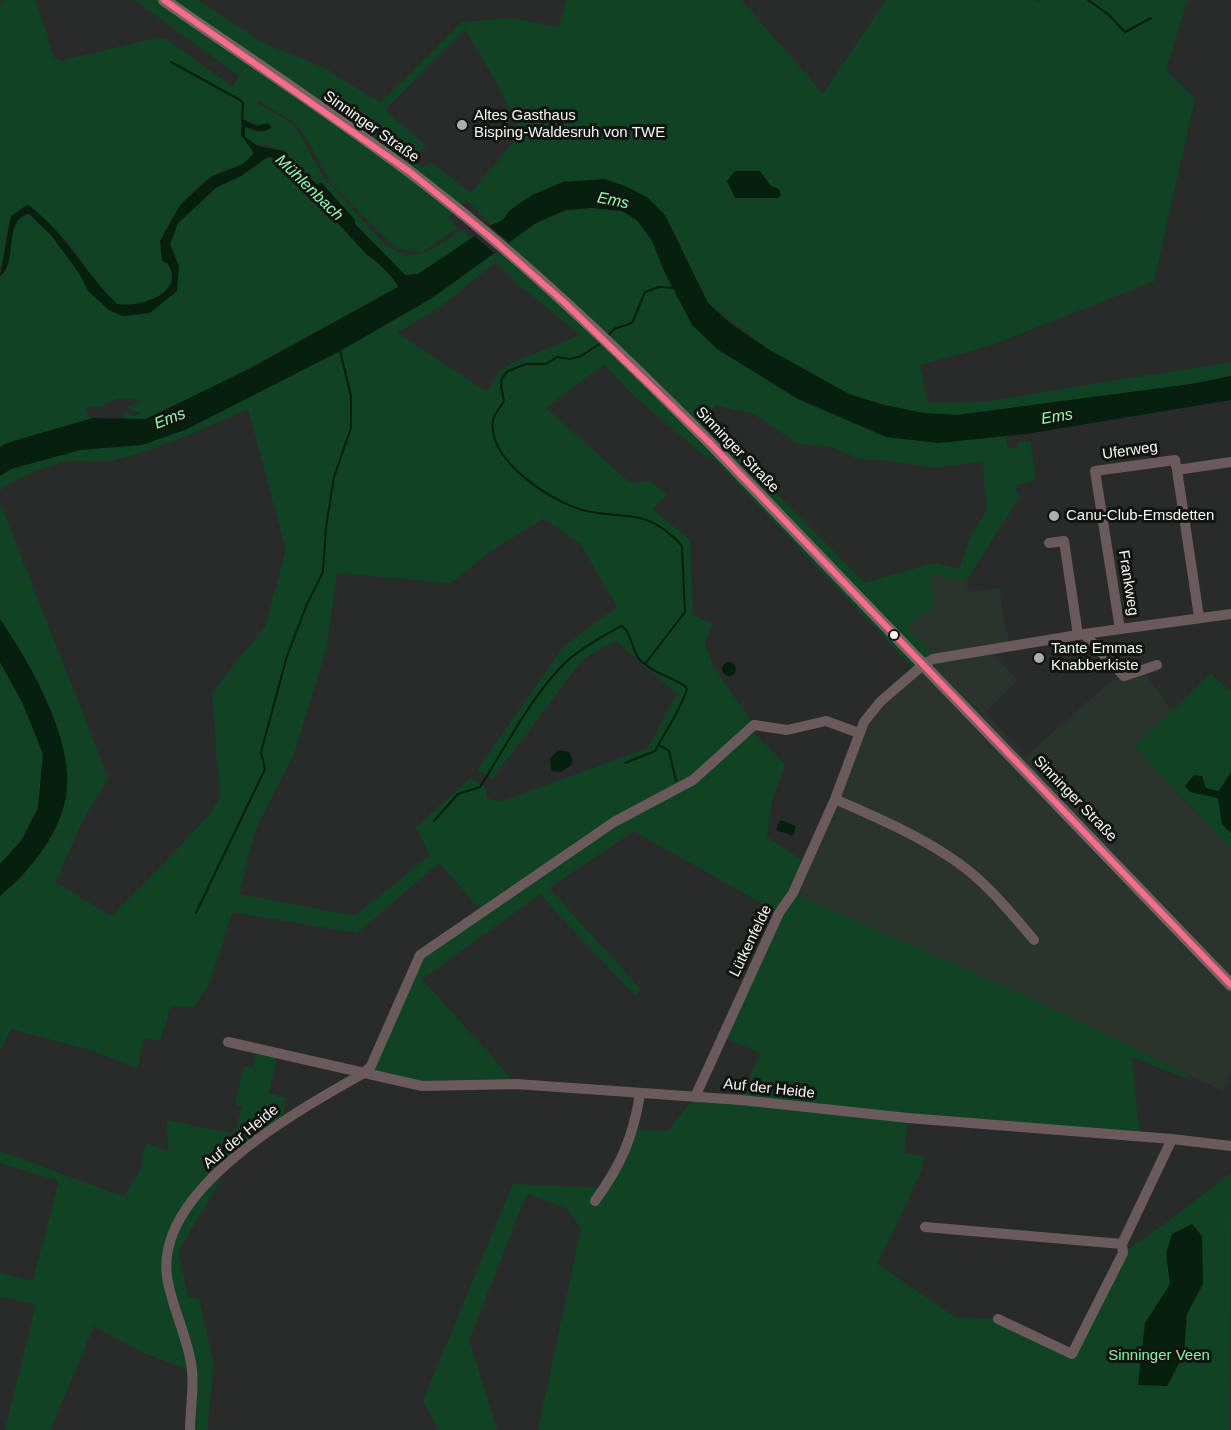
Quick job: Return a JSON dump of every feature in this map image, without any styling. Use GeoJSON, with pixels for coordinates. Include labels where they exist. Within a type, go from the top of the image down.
{"type":"FeatureCollection","features":[{"type":"Feature","properties":{"kind":"main road","name":"Sinninger Straße"},"geometry":{"type":"LineString","coordinates":[[164,0],[401,166],[449,203],[534,274],[618,351],[924,664],[1231,985]]}},
{"type":"Feature","properties":{"kind":"street","name":"Uferweg"},"geometry":{"type":"LineString","coordinates":[[1095,471],[1175,460],[1177,470],[1231,462]]}},
{"type":"Feature","properties":{"kind":"street"},"geometry":{"type":"LineString","coordinates":[[1177,470],[1199,617]]}},
{"type":"Feature","properties":{"kind":"street","name":"Frankweg"},"geometry":{"type":"LineString","coordinates":[[1095,471],[1120,629]]}},
{"type":"Feature","properties":{"kind":"street"},"geometry":{"type":"LineString","coordinates":[[1049,543],[1064,541],[1081,635],[1124,676],[1157,665]]}},
{"type":"Feature","properties":{"kind":"street"},"geometry":{"type":"LineString","coordinates":[[924,664],[933,659],[1199,617],[1231,614]]}},
{"type":"Feature","properties":{"kind":"street","name":"Lütkenfelde"},"geometry":{"type":"LineString","coordinates":[[696,1097],[775,923],[793,893],[835,799],[859,733],[880,702],[924,664]]}},
{"type":"Feature","properties":{"kind":"street","name":"Auf der Heide"},"geometry":{"type":"LineString","coordinates":[[190,1430],[192,1371],[167,1277],[169,1244],[187,1210],[217,1172],[282,1121],[364,1073],[371,1066],[420,955],[614,822],[693,780],[754,725],[787,730],[826,721],[859,733]]}},
{"type":"Feature","properties":{"kind":"street"},"geometry":{"type":"LineString","coordinates":[[835,799],[913,834],[959,863],[1009,910],[1034,940]]}},
{"type":"Feature","properties":{"kind":"street","name":"Auf der Heide"},"geometry":{"type":"LineString","coordinates":[[228,1042],[422,1086],[516,1084],[696,1097],[1231,1146]]}},
{"type":"Feature","properties":{"kind":"street"},"geometry":{"type":"LineString","coordinates":[[595,1202],[616,1172],[630,1140],[640,1094]]}},
{"type":"Feature","properties":{"kind":"street"},"geometry":{"type":"LineString","coordinates":[[998,1319],[1072,1354],[1123,1253],[1122,1244],[1172,1139]]}},
{"type":"Feature","properties":{"kind":"street"},"geometry":{"type":"LineString","coordinates":[[925,1227],[1122,1244]]}},
{"type":"Feature","properties":{"kind":"shaded area"},"geometry":{"type":"Polygon","coordinates":[[[932,575],[966,581],[969,592],[999,588],[1009,647],[989,650],[1018,680],[986,712],[1025,757],[1110,682],[1143,671],[1172,711],[1134,747],[1231,849],[1231,1070],[1223,1091],[1030,998],[793,893],[864,722],[933,654],[907,627],[932,575]]]}},
{"type":"Feature","properties":{"kind":"green space"},"geometry":{"type":"Polygon","coordinates":[[[5,0],[36,0],[53,56],[60,61],[152,39],[166,39],[233,87],[239,76],[135,0],[198,0],[263,43],[323,67],[380,103],[462,22],[511,18],[559,27],[566,0],[741,0],[823,94],[886,0],[1035,0],[1039,3],[1040,0],[1187,0],[1166,70],[1195,99],[1154,281],[992,345],[920,365],[928,403],[982,402],[1231,362],[1231,376],[1191,384],[957,415],[924,413],[884,405],[849,394],[768,349],[708,303],[689,270],[676,235],[647,197],[627,187],[605,179],[563,182],[532,195],[508,213],[503,220],[491,225],[467,200],[448,218],[458,228],[422,252],[395,248],[333,185],[303,133],[294,122],[258,100],[257,103],[290,122],[298,131],[323,177],[386,246],[397,252],[416,254],[425,252],[434,248],[461,230],[472,239],[418,274],[405,275],[288,157],[277,149],[255,145],[245,137],[245,127],[256,132],[263,131],[262,126],[243,119],[241,135],[254,153],[240,164],[203,182],[186,200],[175,221],[162,257],[171,272],[166,290],[161,296],[144,303],[117,304],[93,279],[73,247],[31,206],[24,205],[8,225],[3,264],[0,266],[0,5],[5,0]],[[465,29],[385,110],[426,146],[414,156],[407,155],[422,167],[430,163],[434,164],[471,193],[521,133],[497,83],[465,29]]]}},
{"type":"Feature","properties":{"kind":"green space"},"geometry":{"type":"Polygon","coordinates":[[[268,157],[279,159],[367,255],[390,275],[398,287],[189,400],[145,419],[124,420],[125,411],[134,416],[141,413],[127,408],[139,401],[135,399],[137,395],[133,399],[113,400],[102,407],[86,407],[90,418],[93,418],[0,447],[0,276],[8,260],[14,231],[22,217],[29,214],[51,235],[86,285],[105,305],[125,315],[144,313],[174,293],[174,254],[170,244],[178,223],[217,187],[241,176],[268,157]]]}},
{"type":"Feature","properties":{"kind":"green space","name":"Sinninger Veen"},"geometry":{"type":"Polygon","coordinates":[[[591,208],[622,211],[637,220],[652,241],[665,273],[717,349],[798,399],[938,443],[1005,436],[1008,449],[1018,447],[1017,443],[1030,441],[1036,480],[1015,486],[1019,498],[966,581],[932,575],[934,605],[907,627],[933,654],[916,671],[710,455],[707,458],[633,395],[604,364],[546,408],[630,483],[650,481],[667,495],[652,509],[690,540],[693,616],[712,623],[705,642],[712,665],[754,725],[754,734],[785,764],[772,801],[767,837],[806,863],[793,893],[1031,998],[1189,1075],[1187,1079],[1132,1057],[1140,1136],[908,1118],[904,1153],[924,1157],[921,1172],[877,1264],[955,1317],[998,1319],[1072,1354],[1123,1253],[1231,1173],[1230,1430],[538,1430],[581,1228],[567,1209],[527,1193],[469,1340],[497,1430],[439,1430],[423,1401],[513,1184],[605,1188],[634,1130],[668,1131],[695,1097],[741,1100],[760,1053],[722,1037],[779,913],[634,831],[549,888],[640,989],[635,996],[540,894],[422,979],[516,1084],[422,1086],[364,1073],[420,955],[483,912],[439,863],[357,933],[232,912],[210,982],[194,1007],[171,1006],[160,1041],[144,1038],[138,1068],[87,1049],[11,1029],[0,1051],[0,896],[22,877],[55,830],[67,789],[42,692],[0,619],[0,503],[108,778],[83,820],[55,882],[111,916],[211,813],[220,797],[212,693],[265,627],[286,550],[248,408],[149,450],[114,460],[60,462],[32,472],[0,490],[0,476],[11,469],[80,450],[142,445],[187,429],[340,351],[432,298],[536,223],[566,210],[591,208]],[[496,262],[441,306],[397,333],[487,392],[498,373],[512,363],[581,335],[520,286],[496,262]],[[715,405],[704,420],[865,583],[934,563],[960,569],[969,540],[987,510],[983,461],[935,468],[892,461],[859,459],[831,447],[799,444],[754,414],[715,405]],[[544,518],[491,551],[451,583],[337,573],[326,650],[293,756],[256,828],[239,894],[355,916],[430,855],[416,827],[471,778],[486,788],[486,798],[500,802],[648,748],[677,694],[615,640],[582,660],[492,779],[477,770],[564,646],[617,607],[580,543],[544,518]]]}},
{"type":"Feature","properties":{"kind":"green space"},"geometry":{"type":"Polygon","coordinates":[[[0,662],[23,704],[43,753],[38,808],[21,841],[0,864],[0,662]]]}},
{"type":"Feature","properties":{"kind":"green space"},"geometry":{"type":"Polygon","coordinates":[[[1211,674],[1231,692],[1231,772],[1218,793],[1222,824],[1231,833],[1231,849],[1134,746],[1211,674]]]}},
{"type":"Feature","properties":{"kind":"green space"},"geometry":{"type":"Polygon","coordinates":[[[257,1049],[278,1053],[268,1093],[286,1098],[282,1121],[217,1172],[220,1180],[178,1252],[188,1297],[199,1299],[214,1365],[207,1430],[190,1430],[192,1371],[144,1353],[94,1326],[50,1430],[5,1430],[36,1304],[0,1297],[0,1273],[33,1281],[59,1181],[0,1163],[0,1151],[124,1197],[141,1169],[146,1143],[168,1152],[167,1120],[235,1134],[242,1107],[235,1105],[244,1066],[253,1068],[257,1049]]]}},
{"type":"Feature","properties":{"kind":"water"},"geometry":{"type":"Polygon","coordinates":[[[242,119],[257,126],[269,123],[271,128],[264,131],[245,127],[245,137],[258,146],[284,151],[291,161],[316,184],[322,183],[355,220],[355,224],[405,275],[418,274],[491,225],[503,220],[510,210],[532,195],[563,182],[605,179],[647,197],[665,215],[708,303],[731,324],[768,349],[849,394],[884,405],[924,413],[957,415],[1191,384],[1231,376],[1231,400],[1026,434],[938,443],[886,437],[798,399],[717,349],[692,325],[665,273],[652,241],[637,220],[622,211],[591,208],[566,210],[536,223],[432,298],[340,351],[187,429],[142,445],[80,450],[11,469],[0,476],[0,447],[10,442],[93,418],[146,419],[253,367],[398,287],[390,275],[367,255],[279,159],[268,157],[241,176],[217,187],[178,223],[170,244],[179,266],[177,291],[150,313],[123,316],[110,311],[88,291],[79,273],[51,235],[29,214],[16,224],[9,262],[6,270],[0,276],[11,216],[28,205],[53,227],[117,304],[137,304],[158,296],[171,283],[172,274],[167,263],[162,261],[160,241],[180,205],[212,176],[242,165],[254,153],[241,135],[242,119]]]}},
{"type":"Feature","properties":{"kind":"water"},"geometry":{"type":"Polygon","coordinates":[[[735,171],[760,171],[771,186],[779,189],[781,195],[778,198],[735,198],[727,181],[735,171]]]}},
{"type":"Feature","properties":{"kind":"water"},"geometry":{"type":"Polygon","coordinates":[[[0,619],[35,677],[56,723],[67,768],[67,789],[59,820],[44,848],[12,886],[0,896],[0,864],[21,841],[38,808],[43,754],[23,704],[0,662],[0,619]]]}},
{"type":"Feature","properties":{"kind":"water"},"geometry":{"type":"Polygon","coordinates":[[[726,662],[732,662],[736,669],[732,676],[726,676],[722,672],[722,666],[726,662]]]}},
{"type":"Feature","properties":{"kind":"water"},"geometry":{"type":"Polygon","coordinates":[[[559,750],[569,752],[573,760],[570,766],[561,772],[551,771],[550,758],[559,750]]]}},
{"type":"Feature","properties":{"kind":"water"},"geometry":{"type":"Polygon","coordinates":[[[1231,772],[1231,833],[1222,824],[1218,798],[1190,792],[1185,786],[1194,775],[1202,776],[1206,788],[1219,791],[1231,772]]]}},
{"type":"Feature","properties":{"kind":"water"},"geometry":{"type":"Polygon","coordinates":[[[780,820],[796,826],[793,836],[776,830],[780,820]]]}},
{"type":"Feature","properties":{"kind":"water"},"geometry":{"type":"Polygon","coordinates":[[[1192,1224],[1202,1236],[1203,1284],[1187,1314],[1184,1354],[1167,1386],[1138,1385],[1145,1323],[1170,1284],[1166,1254],[1172,1234],[1192,1224]]]}},
{"type":"Feature","properties":{"kind":"pier"},"geometry":{"type":"Polygon","coordinates":[[[487,224],[510,243],[496,254],[473,235],[487,224]]]}},
{"type":"Feature","properties":{"kind":"waterway"},"geometry":{"type":"LineString","coordinates":[[1088,0],[1109,15],[1125,32],[1151,18]]}},
{"type":"Feature","properties":{"kind":"waterway"},"geometry":{"type":"LineString","coordinates":[[171,62],[240,100],[243,103],[242,122]]}},
{"type":"Feature","properties":{"kind":"waterway"},"geometry":{"type":"LineString","coordinates":[[607,337],[614,329],[632,323],[645,292],[659,287],[674,288]]}},
{"type":"Feature","properties":{"kind":"waterway"},"geometry":{"type":"LineString","coordinates":[[434,821],[458,794],[480,787],[548,681],[574,656],[621,626],[628,633],[640,661],[645,664],[685,612],[682,547],[675,538],[656,524],[646,520],[586,511],[540,490],[511,465],[500,450],[494,435],[493,420],[504,401],[502,378],[508,371],[526,364],[546,364],[557,357],[570,359],[581,356],[601,343]]}},
{"type":"Feature","properties":{"kind":"waterway"},"geometry":{"type":"LineString","coordinates":[[196,913],[265,769],[261,752],[287,656],[307,604],[323,572],[326,527],[334,477],[351,428],[351,396],[340,351]]}},
{"type":"Feature","properties":{"kind":"waterway"},"geometry":{"type":"LineString","coordinates":[[625,763],[655,751],[677,713],[687,689],[681,683],[645,664]]}},
{"type":"Feature","properties":{"kind":"waterway"},"geometry":{"type":"LineString","coordinates":[[659,745],[669,751],[676,781]]}},
{"type":"Feature","properties":{"kind":"transit line"},"geometry":{"type":"LineString","coordinates":[[164,0],[410,172],[489,236],[565,303],[711,444],[1231,985]]}},
{"type":"Feature","properties":{"kind":"place","name":"Altes Gasthaus Bisping-Waldesruh von TWE"},"geometry":{"type":"Point","coordinates":[462,125]}},
{"type":"Feature","properties":{"kind":"place","name":"Canu-Club-Emsdetten"},"geometry":{"type":"Point","coordinates":[1054,516]}},
{"type":"Feature","properties":{"kind":"place","name":"Tante Emmas Knabberkiste"},"geometry":{"type":"Point","coordinates":[1039,658]}},
{"type":"Feature","properties":{"kind":"water label","name":"Mühlenbach"},"geometry":{"type":"Point","coordinates":[309,188]}},
{"type":"Feature","properties":{"kind":"water label","name":"Ems"},"geometry":{"type":"Point","coordinates":[613,201]}},
{"type":"Feature","properties":{"kind":"water label","name":"Ems"},"geometry":{"type":"Point","coordinates":[1057,417]}},
{"type":"Feature","properties":{"kind":"water label","name":"Ems"},"geometry":{"type":"Point","coordinates":[170,419]}}]}
